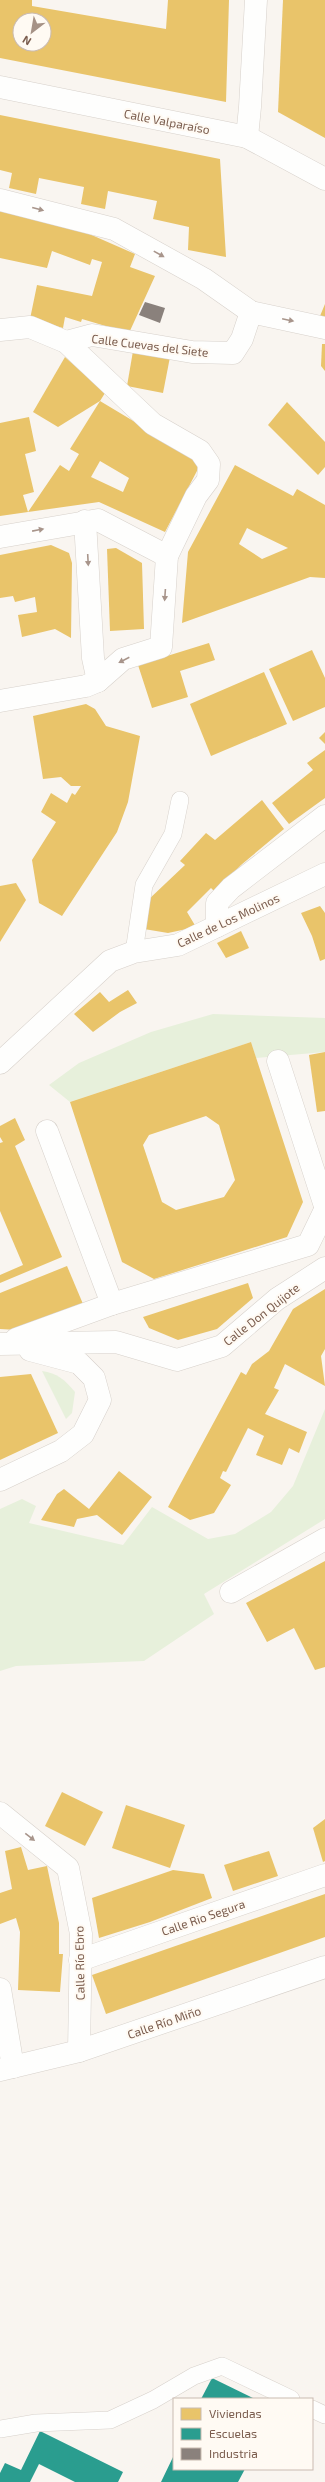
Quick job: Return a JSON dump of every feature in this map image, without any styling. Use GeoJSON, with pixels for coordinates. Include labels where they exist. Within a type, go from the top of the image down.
{"type":"FeatureCollection","features":[{"type":"Feature","properties":{"kind":"street"},"geometry":{"type":"LineString","coordinates":[[247,137],[256,0]]}},
{"type":"Feature","properties":{"kind":"street","name":"Calle Valparaíso"},"geometry":{"type":"LineString","coordinates":[[0,87],[247,137],[325,179]]}},
{"type":"Feature","properties":{"kind":"street"},"geometry":{"type":"LineString","coordinates":[[0,200],[114,229],[204,279],[251,312],[325,328]]}},
{"type":"Feature","properties":{"kind":"street","name":"Calle Cuevas del Siete"},"geometry":{"type":"LineString","coordinates":[[66,342],[92,335],[192,352],[233,353],[242,339],[251,312]]}},
{"type":"Feature","properties":{"kind":"street","name":"Calle Cuevas del Siete"},"geometry":{"type":"LineString","coordinates":[[0,330],[30,327],[66,342],[153,424],[200,451],[209,464],[208,480],[196,496],[167,556]]}},
{"type":"Feature","properties":{"kind":"street"},"geometry":{"type":"LineString","coordinates":[[0,538],[85,521],[98,520],[167,556],[161,646],[123,659],[98,681],[86,686],[0,701]]}},
{"type":"Feature","properties":{"kind":"street"},"geometry":{"type":"LineString","coordinates":[[85,521],[93,658],[98,681]]}},
{"type":"Feature","properties":{"kind":"street"},"geometry":{"type":"LineString","coordinates":[[217,926],[217,903],[231,888],[325,816]]}},
{"type":"Feature","properties":{"kind":"street","name":"Calle de Los Molinos"},"geometry":{"type":"LineString","coordinates":[[0,1063],[110,961],[134,952],[178,945],[325,874]]}},
{"type":"Feature","properties":{"kind":"street"},"geometry":{"type":"LineString","coordinates":[[278,1060],[325,1206]]}},
{"type":"Feature","properties":{"kind":"street"},"geometry":{"type":"LineString","coordinates":[[47,1131],[112,1304]]}},
{"type":"Feature","properties":{"kind":"street"},"geometry":{"type":"LineString","coordinates":[[3,1344],[54,1323],[112,1304],[308,1245],[325,1210]]}},
{"type":"Feature","properties":{"kind":"street","name":"Calle Don Quijote"},"geometry":{"type":"LineString","coordinates":[[3,1344],[116,1342],[177,1360],[222,1346],[277,1299],[325,1268]]}},
{"type":"Feature","properties":{"kind":"street"},"geometry":{"type":"LineString","coordinates":[[0,1480],[62,1451],[83,1434],[100,1400],[94,1378],[79,1363],[3,1344]]}},
{"type":"Feature","properties":{"kind":"street"},"geometry":{"type":"LineString","coordinates":[[231,1592],[325,1539]]}},
{"type":"Feature","properties":{"kind":"street","name":"Calle Río Ebro"},"geometry":{"type":"LineString","coordinates":[[0,1813],[68,1868],[81,1934],[79,2052]]}},
{"type":"Feature","properties":{"kind":"street","name":"Calle Rio Segura"},"geometry":{"type":"LineString","coordinates":[[80,1960],[325,1875]]}},
{"type":"Feature","properties":{"kind":"street","name":"Calle Río Miño"},"geometry":{"type":"LineString","coordinates":[[6,2069],[79,2052],[325,1967]]}},
{"type":"Feature","properties":{"kind":"street"},"geometry":{"type":"LineString","coordinates":[[0,1989],[6,2069]]}},
{"type":"Feature","properties":{"kind":"lane"},"geometry":{"type":"LineString","coordinates":[[134,952],[144,885],[174,834],[180,800]]}},
{"type":"Feature","properties":{"kind":"lane"},"geometry":{"type":"LineString","coordinates":[[0,2429],[36,2423],[110,2420],[153,2400],[194,2376],[222,2366],[289,2398]]}},
{"type":"Feature","properties":{"kind":"lane"},"geometry":{"type":"LineString","coordinates":[[313,2409],[325,2415]]}},
{"type":"Feature","properties":{"kind":"green space"},"geometry":{"type":"Polygon","coordinates":[[[213,1014],[325,1018],[325,1052],[256,1058],[251,1042],[70,1102],[49,1085],[79,1063],[151,1032],[213,1014]]]}},
{"type":"Feature","properties":{"kind":"green space"},"geometry":{"type":"Polygon","coordinates":[[[42,1371],[52,1373],[60,1378],[75,1392],[72,1413],[66,1419],[42,1371]]]}},
{"type":"Feature","properties":{"kind":"green space"},"geometry":{"type":"Polygon","coordinates":[[[325,1409],[325,1519],[204,1594],[214,1614],[144,1661],[16,1666],[0,1671],[0,1509],[22,1499],[36,1506],[29,1523],[123,1545],[152,1507],[208,1539],[235,1534],[271,1512],[293,1486],[325,1409]]]}},
{"type":"Feature","properties":{"kind":"building: Viviendas"},"geometry":{"type":"Polygon","coordinates":[[[0,0],[32,0],[32,6],[166,29],[168,0],[229,0],[226,102],[0,58],[0,0]]]}},
{"type":"Feature","properties":{"kind":"building: Viviendas"},"geometry":{"type":"Polygon","coordinates":[[[283,0],[325,0],[325,138],[278,112],[283,0]]]}},
{"type":"Feature","properties":{"kind":"building: Viviendas"},"geometry":{"type":"Polygon","coordinates":[[[0,115],[220,159],[226,257],[188,250],[189,227],[153,219],[157,201],[108,191],[105,209],[81,204],[84,187],[39,178],[36,194],[9,188],[12,173],[0,170],[0,115]]]}},
{"type":"Feature","properties":{"kind":"building: Viviendas"},"geometry":{"type":"Polygon","coordinates":[[[0,210],[62,222],[135,254],[130,267],[155,276],[129,333],[82,319],[81,322],[65,317],[63,328],[30,319],[37,285],[92,296],[102,262],[92,259],[90,265],[52,251],[47,268],[0,258],[0,210]]]}},
{"type":"Feature","properties":{"kind":"building: Viviendas"},"geometry":{"type":"Polygon","coordinates":[[[325,304],[325,318],[320,316],[325,304]]]}},
{"type":"Feature","properties":{"kind":"building: Viviendas"},"geometry":{"type":"Polygon","coordinates":[[[322,344],[325,344],[325,371],[321,366],[322,344]]]}},
{"type":"Feature","properties":{"kind":"building: Viviendas"},"geometry":{"type":"Polygon","coordinates":[[[133,351],[170,357],[163,393],[127,386],[133,351]]]}},
{"type":"Feature","properties":{"kind":"building: Viviendas"},"geometry":{"type":"Polygon","coordinates":[[[65,357],[105,393],[100,401],[58,427],[33,412],[65,357]]]}},
{"type":"Feature","properties":{"kind":"building: Viviendas"},"geometry":{"type":"Polygon","coordinates":[[[100,401],[195,458],[198,469],[165,532],[99,502],[28,512],[60,465],[69,471],[79,454],[70,449],[100,401]],[[100,461],[91,477],[123,492],[129,478],[100,461]]]}},
{"type":"Feature","properties":{"kind":"building: Viviendas"},"geometry":{"type":"Polygon","coordinates":[[[287,402],[325,442],[325,467],[318,475],[268,425],[287,402]]]}},
{"type":"Feature","properties":{"kind":"building: Viviendas"},"geometry":{"type":"Polygon","coordinates":[[[29,417],[36,451],[25,454],[34,492],[23,495],[28,512],[0,516],[0,423],[29,417]]]}},
{"type":"Feature","properties":{"kind":"building: Viviendas"},"geometry":{"type":"Polygon","coordinates":[[[235,465],[293,496],[297,489],[325,505],[325,578],[310,577],[182,623],[188,552],[235,465]],[[247,528],[239,544],[262,559],[288,548],[247,528]]]}},
{"type":"Feature","properties":{"kind":"building: Viviendas"},"geometry":{"type":"Polygon","coordinates":[[[51,545],[69,553],[72,563],[71,638],[55,629],[22,637],[18,615],[37,612],[35,597],[15,602],[13,596],[0,598],[0,555],[51,545]]]}},
{"type":"Feature","properties":{"kind":"building: Viviendas"},"geometry":{"type":"Polygon","coordinates":[[[116,548],[142,563],[144,629],[110,631],[107,549],[116,548]]]}},
{"type":"Feature","properties":{"kind":"building: Viviendas"},"geometry":{"type":"Polygon","coordinates":[[[209,643],[215,660],[180,671],[188,697],[152,708],[138,665],[209,643]]]}},
{"type":"Feature","properties":{"kind":"building: Viviendas"},"geometry":{"type":"Polygon","coordinates":[[[312,650],[325,678],[325,707],[293,721],[269,669],[312,650]]]}},
{"type":"Feature","properties":{"kind":"building: Viviendas"},"geometry":{"type":"Polygon","coordinates":[[[264,672],[287,724],[211,756],[190,704],[264,672]]]}},
{"type":"Feature","properties":{"kind":"building: Viviendas"},"geometry":{"type":"Polygon","coordinates":[[[86,704],[95,709],[106,726],[140,736],[128,802],[117,832],[62,916],[39,903],[32,860],[56,822],[41,812],[51,793],[67,803],[72,793],[75,795],[81,786],[71,786],[61,777],[43,779],[33,716],[86,704]]]}},
{"type":"Feature","properties":{"kind":"building: Viviendas"},"geometry":{"type":"Polygon","coordinates":[[[325,732],[325,744],[319,738],[325,732]]]}},
{"type":"Feature","properties":{"kind":"building: Viviendas"},"geometry":{"type":"Polygon","coordinates":[[[325,750],[325,798],[289,824],[272,803],[313,770],[307,763],[325,750]]]}},
{"type":"Feature","properties":{"kind":"building: Viviendas"},"geometry":{"type":"Polygon","coordinates":[[[262,800],[284,829],[241,865],[215,892],[211,888],[187,912],[196,927],[168,933],[144,929],[147,901],[185,865],[180,861],[206,833],[215,840],[262,800]]]}},
{"type":"Feature","properties":{"kind":"building: Viviendas"},"geometry":{"type":"Polygon","coordinates":[[[16,883],[26,900],[0,942],[0,886],[16,883]]]}},
{"type":"Feature","properties":{"kind":"building: Viviendas"},"geometry":{"type":"Polygon","coordinates":[[[320,906],[325,913],[325,959],[320,961],[312,936],[301,913],[320,906]]]}},
{"type":"Feature","properties":{"kind":"building: Viviendas"},"geometry":{"type":"Polygon","coordinates":[[[241,931],[249,948],[226,958],[217,943],[241,931]]]}},
{"type":"Feature","properties":{"kind":"building: Viviendas"},"geometry":{"type":"Polygon","coordinates":[[[128,990],[137,1003],[120,1012],[93,1032],[74,1014],[100,992],[109,1002],[128,990]]]}},
{"type":"Feature","properties":{"kind":"building: Viviendas"},"geometry":{"type":"Polygon","coordinates":[[[251,1042],[303,1202],[287,1237],[154,1279],[122,1262],[70,1102],[251,1042]],[[206,1116],[149,1135],[143,1145],[162,1202],[176,1210],[224,1197],[235,1180],[219,1125],[206,1116]]]}},
{"type":"Feature","properties":{"kind":"building: Viviendas"},"geometry":{"type":"Polygon","coordinates":[[[325,1052],[325,1111],[317,1112],[309,1055],[325,1052]]]}},
{"type":"Feature","properties":{"kind":"building: Viviendas"},"geometry":{"type":"Polygon","coordinates":[[[15,1118],[25,1140],[15,1146],[62,1257],[0,1283],[0,1275],[23,1265],[0,1211],[0,1143],[3,1142],[0,1137],[0,1126],[15,1118]]]}},
{"type":"Feature","properties":{"kind":"building: Viviendas"},"geometry":{"type":"Polygon","coordinates":[[[67,1266],[83,1304],[17,1330],[0,1329],[0,1293],[67,1266]]]}},
{"type":"Feature","properties":{"kind":"building: Viviendas"},"geometry":{"type":"Polygon","coordinates":[[[248,1283],[253,1298],[217,1329],[178,1340],[149,1328],[143,1317],[248,1283]]]}},
{"type":"Feature","properties":{"kind":"building: Viviendas"},"geometry":{"type":"Polygon","coordinates":[[[325,1289],[325,1349],[321,1356],[325,1386],[285,1364],[274,1388],[279,1390],[265,1414],[307,1432],[299,1453],[289,1448],[282,1465],[256,1455],[264,1436],[248,1428],[226,1472],[223,1471],[220,1478],[231,1485],[214,1513],[190,1520],[168,1507],[241,1372],[246,1375],[252,1364],[269,1351],[293,1309],[325,1289]]]}},
{"type":"Feature","properties":{"kind":"building: Viviendas"},"geometry":{"type":"Polygon","coordinates":[[[31,1374],[58,1433],[0,1460],[0,1377],[31,1374]]]}},
{"type":"Feature","properties":{"kind":"building: Viviendas"},"geometry":{"type":"Polygon","coordinates":[[[119,1471],[152,1497],[122,1535],[97,1515],[77,1519],[74,1527],[41,1520],[57,1494],[64,1489],[89,1509],[119,1471]]]}},
{"type":"Feature","properties":{"kind":"building: Viviendas"},"geometry":{"type":"Polygon","coordinates":[[[325,1561],[325,1667],[315,1670],[294,1628],[267,1642],[246,1603],[325,1561]]]}},
{"type":"Feature","properties":{"kind":"building: Viviendas"},"geometry":{"type":"Polygon","coordinates":[[[62,1792],[103,1812],[85,1846],[45,1826],[62,1792]]]}},
{"type":"Feature","properties":{"kind":"building: Viviendas"},"geometry":{"type":"Polygon","coordinates":[[[126,1805],[185,1825],[170,1868],[112,1848],[126,1805]]]}},
{"type":"Feature","properties":{"kind":"building: Viviendas"},"geometry":{"type":"Polygon","coordinates":[[[325,1819],[325,1861],[323,1862],[313,1828],[325,1819]]]}},
{"type":"Feature","properties":{"kind":"building: Viviendas"},"geometry":{"type":"Polygon","coordinates":[[[21,1847],[28,1870],[47,1866],[59,1923],[59,1954],[63,1954],[60,1992],[18,1990],[20,1932],[16,1918],[0,1924],[0,1893],[12,1889],[5,1851],[21,1847]]]}},
{"type":"Feature","properties":{"kind":"building: Viviendas"},"geometry":{"type":"Polygon","coordinates":[[[269,1851],[278,1876],[233,1891],[224,1865],[269,1851]]]}},
{"type":"Feature","properties":{"kind":"building: Viviendas"},"geometry":{"type":"Polygon","coordinates":[[[173,1870],[204,1874],[212,1898],[150,1922],[99,1938],[92,1898],[173,1870]]]}},
{"type":"Feature","properties":{"kind":"building: Viviendas"},"geometry":{"type":"Polygon","coordinates":[[[325,1894],[325,1937],[106,2014],[92,1975],[325,1894]]]}},
{"type":"Feature","properties":{"kind":"building: Escuelas"},"geometry":{"type":"Polygon","coordinates":[[[212,2378],[253,2398],[202,2398],[212,2378]]]}},
{"type":"Feature","properties":{"kind":"building: Escuelas"},"geometry":{"type":"Polygon","coordinates":[[[40,2431],[123,2472],[118,2482],[75,2482],[39,2464],[30,2482],[0,2482],[0,2473],[5,2463],[21,2470],[40,2431]]]}},
{"type":"Feature","properties":{"kind":"building: Escuelas"},"geometry":{"type":"Polygon","coordinates":[[[173,2457],[173,2470],[244,2470],[238,2482],[161,2482],[173,2457]]]}},
{"type":"Feature","properties":{"kind":"building: Industria"},"geometry":{"type":"Polygon","coordinates":[[[145,302],[165,308],[160,323],[139,315],[145,302]]]}}]}
